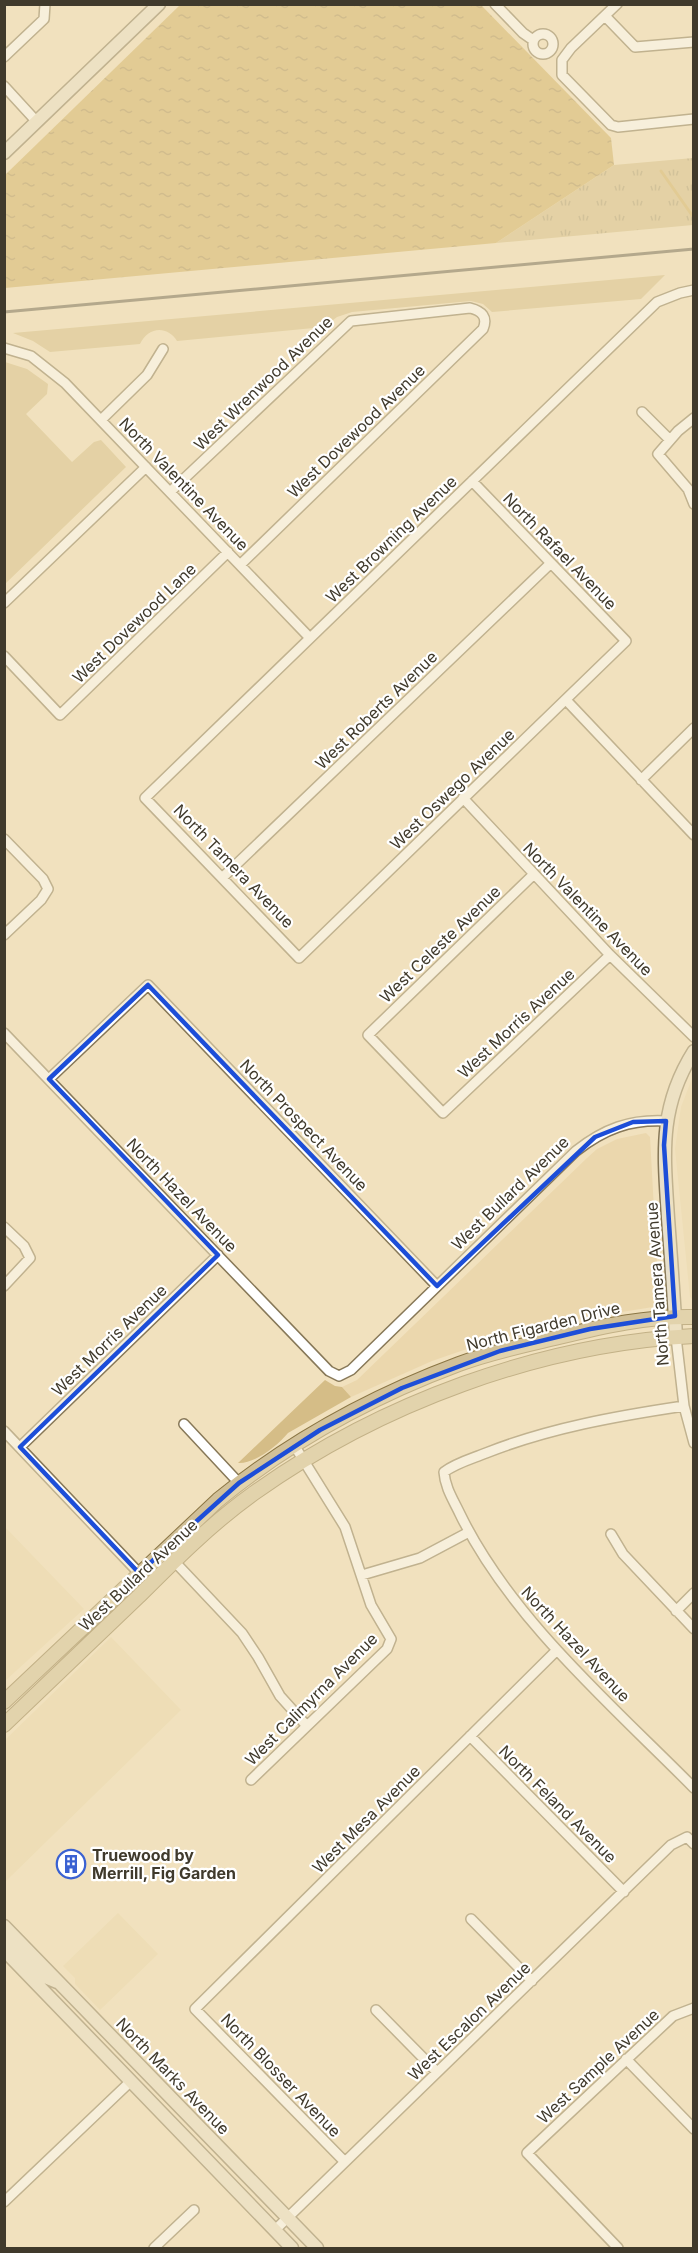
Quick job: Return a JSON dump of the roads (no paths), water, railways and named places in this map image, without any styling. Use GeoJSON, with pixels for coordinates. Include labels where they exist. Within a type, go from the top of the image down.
{"type":"FeatureCollection","features":[{"type":"Feature","properties":{"kind":"main road"},"geometry":{"type":"LineString","coordinates":[[4,153],[159,4]]}},
{"type":"Feature","properties":{"kind":"main road"},"geometry":{"type":"LineString","coordinates":[[666,1122],[682,1068],[693,1051]]}},
{"type":"Feature","properties":{"kind":"main road","name":"North Tamera Avenue"},"geometry":{"type":"LineString","coordinates":[[666,1122],[664,1145],[676,1337]]}},
{"type":"Feature","properties":{"kind":"main road","name":"North Figarden Drive"},"geometry":{"type":"LineString","coordinates":[[294,1446],[402,1388],[459,1364],[500,1351],[590,1329],[675,1317],[693,1317]]}},
{"type":"Feature","properties":{"kind":"main road","name":"North Figarden Drive"},"geometry":{"type":"LineString","coordinates":[[303,1461],[389,1414],[438,1393],[480,1379],[574,1352],[693,1336]]}},
{"type":"Feature","properties":{"kind":"main road","name":"West Bullard Avenue"},"geometry":{"type":"LineString","coordinates":[[4,1702],[28,1684],[73,1637],[185,1529],[239,1483],[294,1446]]}},
{"type":"Feature","properties":{"kind":"main road","name":"West Bullard Avenue"},"geometry":{"type":"LineString","coordinates":[[4,1725],[219,1520],[253,1493],[303,1461]]}},
{"type":"Feature","properties":{"kind":"main road"},"geometry":{"type":"LineString","coordinates":[[219,1520],[222,1509],[235,1496],[239,1483]]}},
{"type":"Feature","properties":{"kind":"main road"},"geometry":{"type":"LineString","coordinates":[[21,1709],[16,1701],[28,1684]]}},
{"type":"Feature","properties":{"kind":"main road","name":"North Marks Avenue"},"geometry":{"type":"LineString","coordinates":[[4,1926],[317,2248]]}},
{"type":"Feature","properties":{"kind":"main road"},"geometry":{"type":"LineString","coordinates":[[4,1940],[38,1974],[61,1983]]}},
{"type":"Feature","properties":{"kind":"main road","name":"North Marks Avenue"},"geometry":{"type":"LineString","coordinates":[[4,1950],[292,2248]]}},
{"type":"Feature","properties":{"kind":"main road"},"geometry":{"type":"LineString","coordinates":[[130,2082],[137,2080],[142,2082],[186,2126],[202,2139],[211,2140]]}},
{"type":"Feature","properties":{"kind":"street"},"geometry":{"type":"LineString","coordinates":[[4,57],[44,19],[45,4]]}},
{"type":"Feature","properties":{"kind":"street"},"geometry":{"type":"LineString","coordinates":[[495,4],[533,40]]}},
{"type":"Feature","properties":{"kind":"street"},"geometry":{"type":"LineString","coordinates":[[617,4],[571,48],[562,60],[562,75],[611,125],[618,127],[693,119]]}},
{"type":"Feature","properties":{"kind":"street"},"geometry":{"type":"LineString","coordinates":[[605,16],[635,47],[693,42]]}},
{"type":"Feature","properties":{"kind":"street"},"geometry":{"type":"LineString","coordinates":[[562,60],[535,51],[532,45],[533,40],[537,35],[543,33],[571,48]]}},
{"type":"Feature","properties":{"kind":"street"},"geometry":{"type":"LineString","coordinates":[[545,54],[553,47],[552,38]]}},
{"type":"Feature","properties":{"kind":"street"},"geometry":{"type":"LineString","coordinates":[[4,86],[37,122]]}},
{"type":"Feature","properties":{"kind":"street","name":"West Browning Avenue"},"geometry":{"type":"LineString","coordinates":[[145,798],[657,302],[693,290]]}},
{"type":"Feature","properties":{"kind":"street","name":"West Wrenwood Avenue"},"geometry":{"type":"LineString","coordinates":[[170,492],[351,321],[470,308],[484,315]]}},
{"type":"Feature","properties":{"kind":"street","name":"West Dovewood Avenue"},"geometry":{"type":"LineString","coordinates":[[240,565],[483,329],[486,322],[484,315]]}},
{"type":"Feature","properties":{"kind":"street","name":"North Valentine Avenue"},"geometry":{"type":"LineString","coordinates":[[4,348],[31,357],[51,370],[310,638]]}},
{"type":"Feature","properties":{"kind":"street"},"geometry":{"type":"LineString","coordinates":[[101,420],[147,375],[163,349]]}},
{"type":"Feature","properties":{"kind":"street"},"geometry":{"type":"LineString","coordinates":[[642,412],[670,440]]}},
{"type":"Feature","properties":{"kind":"street"},"geometry":{"type":"LineString","coordinates":[[693,418],[658,454],[688,489],[693,504]]}},
{"type":"Feature","properties":{"kind":"street"},"geometry":{"type":"LineString","coordinates":[[4,603],[146,467]]}},
{"type":"Feature","properties":{"kind":"street","name":"North Rafael Avenue"},"geometry":{"type":"LineString","coordinates":[[472,481],[626,641]]}},
{"type":"Feature","properties":{"kind":"street","name":"West Dovewood Lane"},"geometry":{"type":"LineString","coordinates":[[4,656],[60,715],[228,552]]}},
{"type":"Feature","properties":{"kind":"street","name":"West Roberts Avenue"},"geometry":{"type":"LineString","coordinates":[[222,878],[551,563]]}},
{"type":"Feature","properties":{"kind":"street","name":"West Oswego Avenue"},"geometry":{"type":"LineString","coordinates":[[299,958],[626,641]]}},
{"type":"Feature","properties":{"kind":"street"},"geometry":{"type":"LineString","coordinates":[[566,700],[693,835]]}},
{"type":"Feature","properties":{"kind":"street"},"geometry":{"type":"LineString","coordinates":[[640,780],[693,728]]}},
{"type":"Feature","properties":{"kind":"street","name":"North Tamera Avenue"},"geometry":{"type":"LineString","coordinates":[[145,798],[299,958]]}},
{"type":"Feature","properties":{"kind":"street","name":"North Valentine Avenue"},"geometry":{"type":"LineString","coordinates":[[464,798],[610,955],[693,1037]]}},
{"type":"Feature","properties":{"kind":"street"},"geometry":{"type":"LineString","coordinates":[[4,839],[43,879],[48,889],[41,900],[4,936]]}},
{"type":"Feature","properties":{"kind":"street","name":"West Celeste Avenue"},"geometry":{"type":"LineString","coordinates":[[443,1113],[368,1035],[534,874]]}},
{"type":"Feature","properties":{"kind":"street","name":"West Morris Avenue"},"geometry":{"type":"LineString","coordinates":[[443,1113],[610,955]]}},
{"type":"Feature","properties":{"kind":"street","name":"North Prospect Avenue"},"geometry":{"type":"LineString","coordinates":[[50,1079],[148,985],[437,1286]]}},
{"type":"Feature","properties":{"kind":"street","name":"North Hazel Avenue"},"geometry":{"type":"LineString","coordinates":[[4,1033],[329,1371],[339,1376]]}},
{"type":"Feature","properties":{"kind":"street","name":"West Bullard Avenue"},"geometry":{"type":"LineString","coordinates":[[339,1376],[351,1370],[576,1151],[614,1127],[633,1122],[666,1122]]}},
{"type":"Feature","properties":{"kind":"street"},"geometry":{"type":"LineString","coordinates":[[4,1227],[24,1246],[30,1258],[4,1286]]}},
{"type":"Feature","properties":{"kind":"street","name":"West Morris Avenue"},"geometry":{"type":"LineString","coordinates":[[20,1447],[218,1255]]}},
{"type":"Feature","properties":{"kind":"street","name":"North Tamera Avenue"},"geometry":{"type":"LineString","coordinates":[[676,1337],[684,1406],[693,1443]]}},
{"type":"Feature","properties":{"kind":"street","name":"North Hazel Avenue"},"geometry":{"type":"LineString","coordinates":[[684,1406],[625,1415],[566,1428],[504,1446],[453,1466],[444,1472],[445,1482],[469,1532],[507,1591],[557,1650],[693,1788]]}},
{"type":"Feature","properties":{"kind":"street"},"geometry":{"type":"LineString","coordinates":[[184,1424],[239,1483]]}},
{"type":"Feature","properties":{"kind":"street"},"geometry":{"type":"LineString","coordinates":[[4,1431],[139,1573]]}},
{"type":"Feature","properties":{"kind":"street"},"geometry":{"type":"LineString","coordinates":[[294,1446],[345,1527],[362,1575],[420,1558],[469,1532]]}},
{"type":"Feature","properties":{"kind":"street"},"geometry":{"type":"LineString","coordinates":[[610,1534],[623,1554],[693,1629]]}},
{"type":"Feature","properties":{"kind":"street"},"geometry":{"type":"LineString","coordinates":[[174,1561],[242,1634],[280,1696],[306,1725]]}},
{"type":"Feature","properties":{"kind":"street","name":"West Calimyrna Avenue"},"geometry":{"type":"LineString","coordinates":[[251,1780],[387,1648],[391,1639],[371,1605],[362,1575]]}},
{"type":"Feature","properties":{"kind":"street"},"geometry":{"type":"LineString","coordinates":[[676,1611],[693,1593]]}},
{"type":"Feature","properties":{"kind":"street","name":"West Mesa Avenue"},"geometry":{"type":"LineString","coordinates":[[195,2009],[557,1650]]}},
{"type":"Feature","properties":{"kind":"street","name":"North Feland Avenue"},"geometry":{"type":"LineString","coordinates":[[470,1736],[624,1892]]}},
{"type":"Feature","properties":{"kind":"street","name":"West Escalon Avenue"},"geometry":{"type":"LineString","coordinates":[[275,2230],[671,1845],[690,1840]]}},
{"type":"Feature","properties":{"kind":"street"},"geometry":{"type":"LineString","coordinates":[[471,1918],[532,1981]]}},
{"type":"Feature","properties":{"kind":"street","name":"West Sample Avenue"},"geometry":{"type":"LineString","coordinates":[[618,2248],[527,2153],[674,2016],[693,2008]]}},
{"type":"Feature","properties":{"kind":"street","name":"North Blosser Avenue"},"geometry":{"type":"LineString","coordinates":[[195,2009],[345,2162]]}},
{"type":"Feature","properties":{"kind":"street"},"geometry":{"type":"LineString","coordinates":[[376,2010],[437,2072]]}},
{"type":"Feature","properties":{"kind":"street"},"geometry":{"type":"LineString","coordinates":[[626,2059],[693,2129]]}},
{"type":"Feature","properties":{"kind":"street"},"geometry":{"type":"LineString","coordinates":[[4,2202],[130,2082]]}},
{"type":"Feature","properties":{"kind":"street"},"geometry":{"type":"LineString","coordinates":[[154,2248],[194,2210]]}},
{"type":"Feature","properties":{"kind":"water"},"geometry":{"type":"Polygon","coordinates":[[[181,4],[481,5],[611,138],[614,165],[496,243],[5,288],[5,175],[181,4]]]}},
{"type":"Feature","properties":{"kind":"waterway"},"geometry":{"type":"LineString","coordinates":[[661,171],[694,218]]}},
{"type":"Feature","properties":{"kind":"railway"},"geometry":{"type":"LineString","coordinates":[[4,312],[694,249]]}},
{"type":"Feature","properties":{"kind":"place","name":"Truewood by Merrill, Fig Garden"},"geometry":{"type":"Point","coordinates":[71,1864]}}]}
